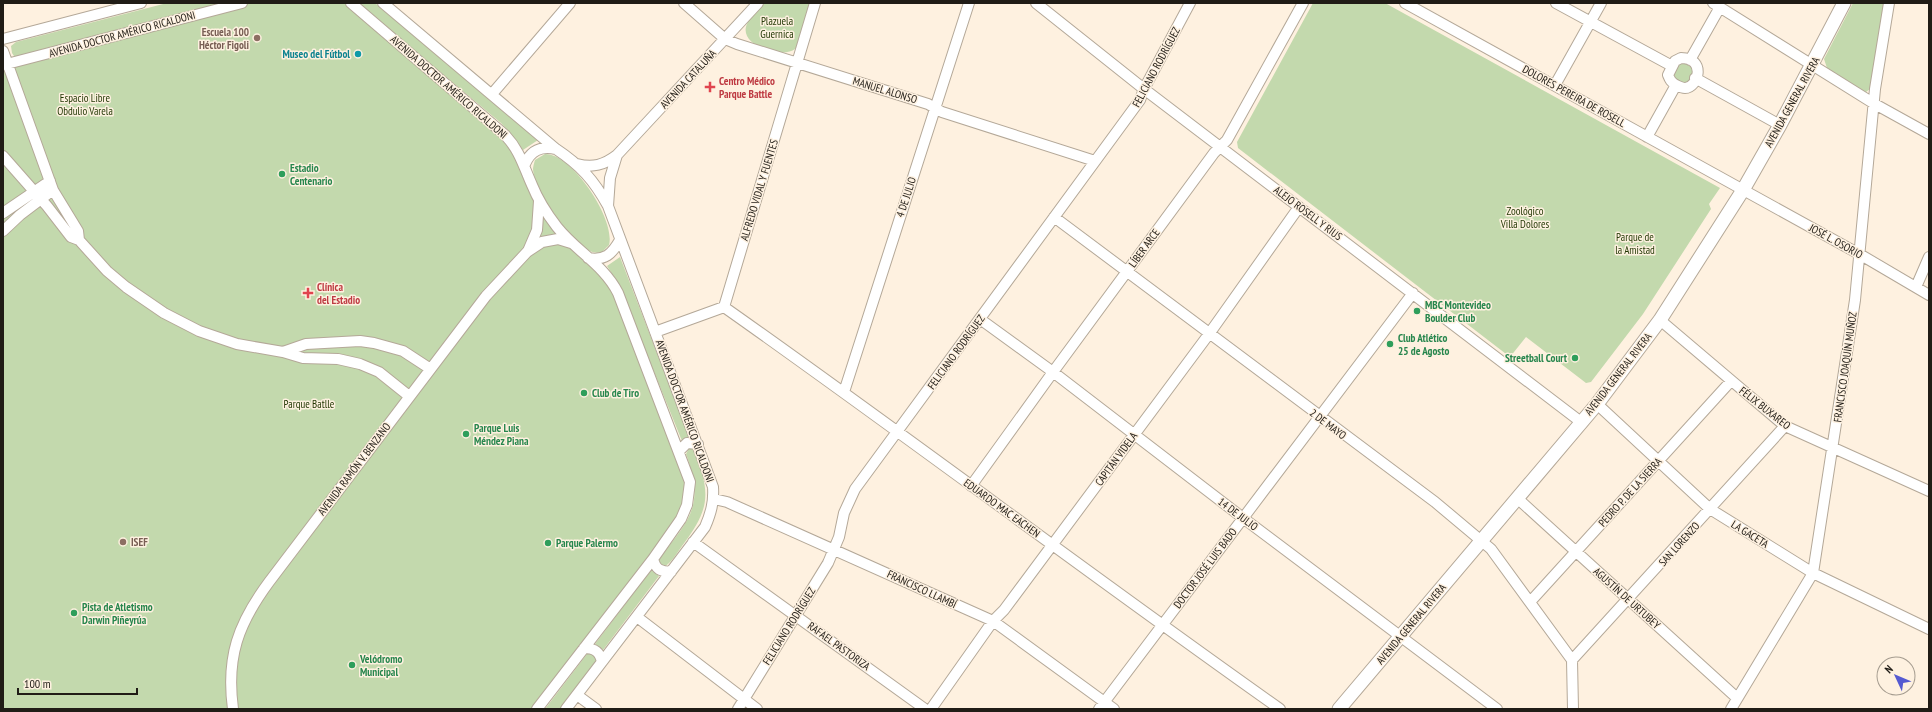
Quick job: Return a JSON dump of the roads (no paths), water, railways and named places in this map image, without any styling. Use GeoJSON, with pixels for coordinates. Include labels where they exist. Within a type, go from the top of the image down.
{"type":"FeatureCollection","features":[{"type":"Feature","properties":{"kind":"main road","name":"AVENIDA GENERAL RIVERA"},"geometry":{"type":"LineString","coordinates":[[1339,709],[1597,404],[1660,320],[1743,190],[1780,125],[1844,3]]}},
{"type":"Feature","properties":{"kind":"street"},"geometry":{"type":"LineString","coordinates":[[3,39],[141,3]]}},
{"type":"Feature","properties":{"kind":"street","name":"AVENIDA DOCTOR AMÉRICO RICALDONI"},"geometry":{"type":"LineString","coordinates":[[5,65],[242,3]]}},
{"type":"Feature","properties":{"kind":"street","name":"AVENIDA DOCTOR AMÉRICO RICALDONI"},"geometry":{"type":"LineString","coordinates":[[351,3],[501,131],[518,150],[539,201],[558,228],[572,243],[608,275],[618,293],[690,482],[688,498],[681,519],[653,559],[537,709]]}},
{"type":"Feature","properties":{"kind":"street","name":"AVENIDA DOCTOR AMÉRICO RICALDONI"},"geometry":{"type":"LineString","coordinates":[[383,3],[556,149],[577,164],[587,174],[608,206],[710,474],[714,499],[711,513],[705,527],[566,709]]}},
{"type":"Feature","properties":{"kind":"street"},"geometry":{"type":"LineString","coordinates":[[492,94],[570,3]]}},
{"type":"Feature","properties":{"kind":"street","name":"MANUEL ALONSO"},"geometry":{"type":"LineString","coordinates":[[684,3],[725,39],[928,104],[942,112],[1095,161]]}},
{"type":"Feature","properties":{"kind":"street","name":"AVENIDA CATALUÑA"},"geometry":{"type":"LineString","coordinates":[[577,164],[592,166],[600,165],[618,155],[758,3]]}},
{"type":"Feature","properties":{"kind":"street","name":"ALFREDO VIDAL Y FUENTES"},"geometry":{"type":"LineString","coordinates":[[724,307],[815,3]]}},
{"type":"Feature","properties":{"kind":"street","name":"4 DE JULIO"},"geometry":{"type":"LineString","coordinates":[[844,392],[934,107],[969,3]]}},
{"type":"Feature","properties":{"kind":"street","name":"ALEJO ROSELL Y RIUS"},"geometry":{"type":"LineString","coordinates":[[1036,3],[1144,89],[1581,422]]}},
{"type":"Feature","properties":{"kind":"street","name":"LÍBER ARCE"},"geometry":{"type":"LineString","coordinates":[[971,486],[1127,271],[1220,147],[1227,140],[1303,3]]}},
{"type":"Feature","properties":{"kind":"street","name":"DOLORES PEREIRA DE ROSELL"},"geometry":{"type":"LineString","coordinates":[[1405,3],[1743,190]]}},
{"type":"Feature","properties":{"kind":"street"},"geometry":{"type":"LineString","coordinates":[[1556,3],[1673,64]]}},
{"type":"Feature","properties":{"kind":"street"},"geometry":{"type":"LineString","coordinates":[[1555,85],[1601,3]]}},
{"type":"Feature","properties":{"kind":"street","name":"FRANCISCO JOAQUÍN MUÑOZ"},"geometry":{"type":"LineString","coordinates":[[1731,709],[1813,573],[1834,447],[1861,254],[1873,103],[1889,3]]}},
{"type":"Feature","properties":{"kind":"street","name":"FELICIANO RODRÍGUEZ"},"geometry":{"type":"LineString","coordinates":[[738,709],[835,549],[849,501],[855,489],[1140,100],[1144,89],[1187,5]]}},
{"type":"Feature","properties":{"kind":"street"},"geometry":{"type":"LineString","coordinates":[[1690,60],[1716,5],[1873,103],[1929,134]]}},
{"type":"Feature","properties":{"kind":"street"},"geometry":{"type":"LineString","coordinates":[[3,51],[5,65],[51,186],[78,231],[79,240]]}},
{"type":"Feature","properties":{"kind":"street"},"geometry":{"type":"LineString","coordinates":[[1681,58],[1690,60],[1697,66],[1695,78],[1683,88],[1671,82],[1669,73],[1673,64],[1681,58]]}},
{"type":"Feature","properties":{"kind":"street"},"geometry":{"type":"LineString","coordinates":[[1695,78],[1780,125]]}},
{"type":"Feature","properties":{"kind":"street"},"geometry":{"type":"LineString","coordinates":[[1647,137],[1676,85]]}},
{"type":"Feature","properties":{"kind":"street"},"geometry":{"type":"LineString","coordinates":[[525,164],[530,155],[536,150],[543,148],[556,149]]}},
{"type":"Feature","properties":{"kind":"street","name":"AVENIDA CATALUÑA"},"geometry":{"type":"LineString","coordinates":[[608,206],[610,178],[618,155]]}},
{"type":"Feature","properties":{"kind":"street"},"geometry":{"type":"LineString","coordinates":[[3,156],[41,199],[71,237],[79,240],[107,271],[126,287],[164,313],[212,336],[250,347],[283,352],[303,358],[338,358],[360,364],[379,372],[409,396]]}},
{"type":"Feature","properties":{"kind":"street"},"geometry":{"type":"LineString","coordinates":[[3,213],[33,191],[51,186]]}},
{"type":"Feature","properties":{"kind":"street"},"geometry":{"type":"LineString","coordinates":[[3,231],[12,221],[41,199],[51,186]]}},
{"type":"Feature","properties":{"kind":"street","name":"JOSÉ L. OSORIO"},"geometry":{"type":"LineString","coordinates":[[1743,190],[1861,254],[1929,295]]}},
{"type":"Feature","properties":{"kind":"street","name":"AVENIDA RAMÓN V. BENZANO"},"geometry":{"type":"LineString","coordinates":[[527,252],[537,230],[539,201]]}},
{"type":"Feature","properties":{"kind":"street","name":"CAPITÁN VIDELA"},"geometry":{"type":"LineString","coordinates":[[931,709],[993,621],[1004,610],[1209,334],[1299,207]]}},
{"type":"Feature","properties":{"kind":"street","name":"2 DE MAYO"},"geometry":{"type":"LineString","coordinates":[[1054,217],[1319,417],[1435,502],[1481,540],[1491,549],[1572,660]]}},
{"type":"Feature","properties":{"kind":"street","name":"AVENIDA RAMÓN V. BENZANO"},"geometry":{"type":"LineString","coordinates":[[233,704],[232,660],[238,637],[249,611],[269,582],[477,305],[527,252],[542,242],[552,239],[572,243]]}},
{"type":"Feature","properties":{"kind":"street"},"geometry":{"type":"LineString","coordinates":[[588,258],[597,259],[607,257],[613,252],[620,240]]}},
{"type":"Feature","properties":{"kind":"street"},"geometry":{"type":"LineString","coordinates":[[1916,287],[1929,257]]}},
{"type":"Feature","properties":{"kind":"street","name":"DOCTOR JOSÉ LUIS BADO"},"geometry":{"type":"LineString","coordinates":[[1101,706],[1413,293]]}},
{"type":"Feature","properties":{"kind":"street"},"geometry":{"type":"LineString","coordinates":[[655,332],[724,307]]}},
{"type":"Feature","properties":{"kind":"street","name":"EDUARDO MAC EACHEN"},"geometry":{"type":"LineString","coordinates":[[724,307],[844,392],[1161,625],[1280,709]]}},
{"type":"Feature","properties":{"kind":"street","name":"14 DE JULIO"},"geometry":{"type":"LineString","coordinates":[[980,319],[1053,372],[1243,518],[1497,709]]}},
{"type":"Feature","properties":{"kind":"street","name":"FÉLIX BUXAREO"},"geometry":{"type":"LineString","coordinates":[[1660,320],[1785,426],[1929,490]]}},
{"type":"Feature","properties":{"kind":"street"},"geometry":{"type":"LineString","coordinates":[[283,352],[306,344],[360,341],[374,342],[402,351],[429,368]]}},
{"type":"Feature","properties":{"kind":"street","name":"PEDRO P. DE LA SIERRA"},"geometry":{"type":"LineString","coordinates":[[1530,602],[1731,381]]}},
{"type":"Feature","properties":{"kind":"street","name":"LA GACETA"},"geometry":{"type":"LineString","coordinates":[[1597,404],[1710,509],[1813,573],[1929,629]]}},
{"type":"Feature","properties":{"kind":"street","name":"SAN LORENZO"},"geometry":{"type":"LineString","coordinates":[[1572,660],[1785,426]]}},
{"type":"Feature","properties":{"kind":"street"},"geometry":{"type":"LineString","coordinates":[[679,451],[687,443],[698,444]]}},
{"type":"Feature","properties":{"kind":"street","name":"AGUSTÍN DE URTUBEY"},"geometry":{"type":"LineString","coordinates":[[1517,498],[1737,698]]}},
{"type":"Feature","properties":{"kind":"street","name":"FRANCISCO LLAMBÍ"},"geometry":{"type":"LineString","coordinates":[[714,499],[726,502],[835,549],[993,621],[1101,706],[1114,709]]}},
{"type":"Feature","properties":{"kind":"street","name":"RAFAEL PASTORIZA"},"geometry":{"type":"LineString","coordinates":[[693,542],[925,709]]}},
{"type":"Feature","properties":{"kind":"street"},"geometry":{"type":"LineString","coordinates":[[653,559],[655,566],[660,571],[671,572]]}},
{"type":"Feature","properties":{"kind":"street"},"geometry":{"type":"LineString","coordinates":[[637,617],[757,709]]}},
{"type":"Feature","properties":{"kind":"street"},"geometry":{"type":"LineString","coordinates":[[584,648],[592,648],[599,653],[602,662]]}},
{"type":"Feature","properties":{"kind":"street"},"geometry":{"type":"LineString","coordinates":[[1572,660],[1572,708]]}},
{"type":"Feature","properties":{"kind":"street"},"geometry":{"type":"LineString","coordinates":[[577,695],[596,709]]}},
{"type":"Feature","properties":{"kind":"street"},"geometry":{"type":"LineString","coordinates":[[228,709],[233,704]]}},
{"type":"Feature","properties":{"kind":"place","name":"Escuela 100 Héctor Figoli"},"geometry":{"type":"Point","coordinates":[257,38]}},
{"type":"Feature","properties":{"kind":"place","name":"Museo del Fútbol"},"geometry":{"type":"Point","coordinates":[358,54]}},
{"type":"Feature","properties":{"kind":"place","name":"Centro Médico Parque Battle"},"geometry":{"type":"Point","coordinates":[710,87]}},
{"type":"Feature","properties":{"kind":"place","name":"Estadio Centenario"},"geometry":{"type":"Point","coordinates":[282,174]}},
{"type":"Feature","properties":{"kind":"place","name":"Clínica del Estadio"},"geometry":{"type":"Point","coordinates":[308,293]}},
{"type":"Feature","properties":{"kind":"place","name":"MBC Montevideo Boulder Club"},"geometry":{"type":"Point","coordinates":[1417,311]}},
{"type":"Feature","properties":{"kind":"place","name":"Club Atlético 25 de Agosto"},"geometry":{"type":"Point","coordinates":[1390,344]}},
{"type":"Feature","properties":{"kind":"place","name":"Streetball Court"},"geometry":{"type":"Point","coordinates":[1575,358]}},
{"type":"Feature","properties":{"kind":"place","name":"Club de Tiro"},"geometry":{"type":"Point","coordinates":[584,393]}},
{"type":"Feature","properties":{"kind":"place","name":"Parque Luis Méndez Piana"},"geometry":{"type":"Point","coordinates":[466,434]}},
{"type":"Feature","properties":{"kind":"place","name":"ISEF"},"geometry":{"type":"Point","coordinates":[123,542]}},
{"type":"Feature","properties":{"kind":"place","name":"Parque Palermo"},"geometry":{"type":"Point","coordinates":[548,543]}},
{"type":"Feature","properties":{"kind":"place","name":"Pista de Atletismo Darwin Piñeyrúa"},"geometry":{"type":"Point","coordinates":[74,613]}},
{"type":"Feature","properties":{"kind":"place","name":"Velódromo Municipal"},"geometry":{"type":"Point","coordinates":[352,665]}},
{"type":"Feature","properties":{"kind":"park label","name":"Plazuela Guernica"},"geometry":{"type":"Point","coordinates":[777,27]}},
{"type":"Feature","properties":{"kind":"park label","name":"Espacio Libre Obdulio Varela"},"geometry":{"type":"Point","coordinates":[85,104]}},
{"type":"Feature","properties":{"kind":"park label","name":"Zoológico Villa Dolores"},"geometry":{"type":"Point","coordinates":[1525,217]}},
{"type":"Feature","properties":{"kind":"park label","name":"Parque de la Amistad"},"geometry":{"type":"Point","coordinates":[1635,243]}},
{"type":"Feature","properties":{"kind":"park label","name":"Parque Batlle"},"geometry":{"type":"Point","coordinates":[309,404]}}]}
